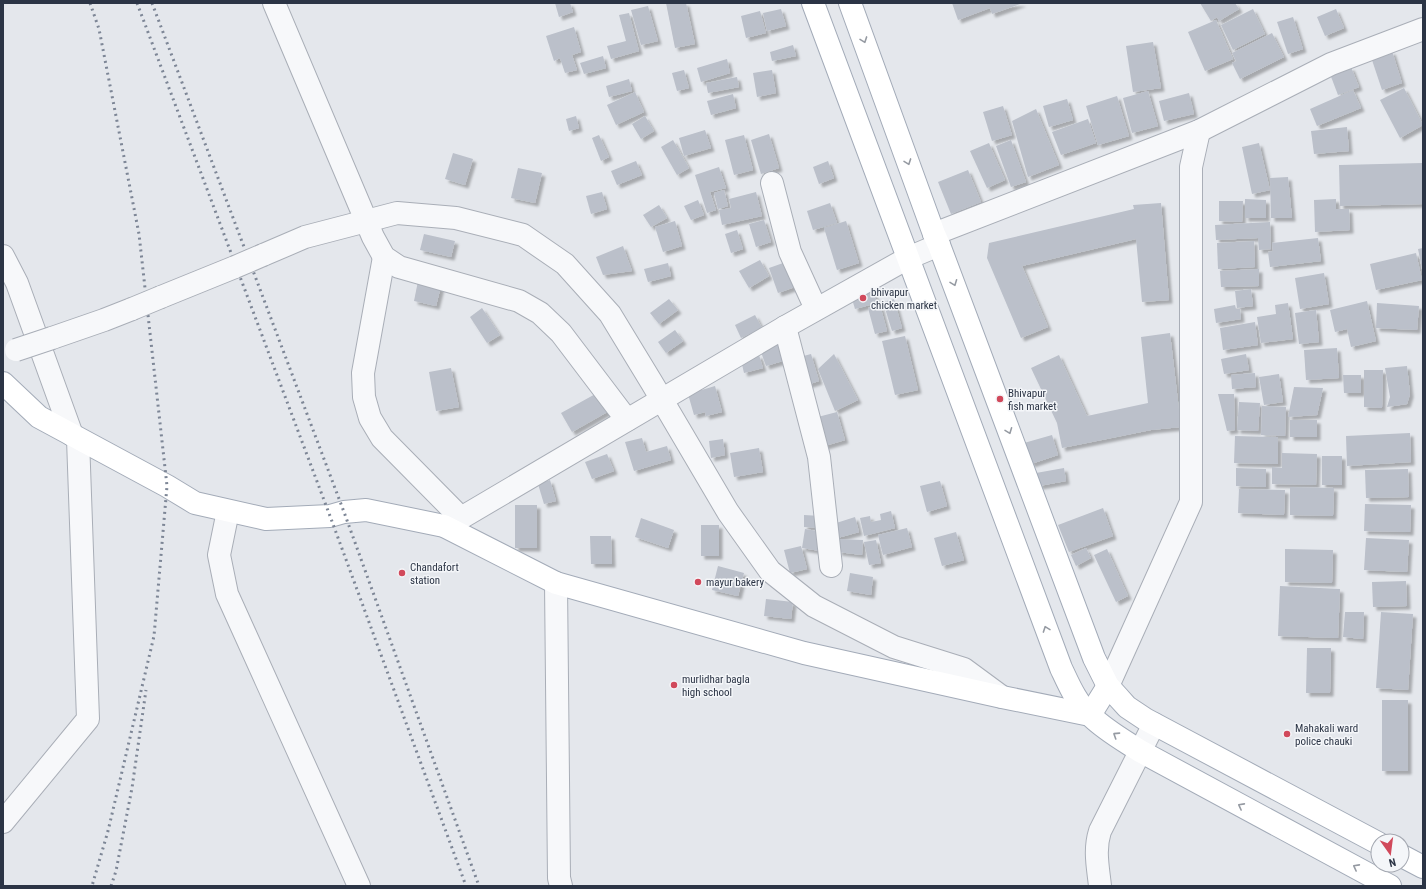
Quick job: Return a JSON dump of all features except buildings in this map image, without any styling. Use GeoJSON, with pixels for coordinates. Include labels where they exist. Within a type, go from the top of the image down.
{"type":"FeatureCollection","features":[{"type":"Feature","properties":{"kind":"main road"},"geometry":{"type":"LineString","coordinates":[[813,3],[1061,668],[1072,691],[1090,715],[1105,728],[1140,751],[1390,886]]}},
{"type":"Feature","properties":{"kind":"main road"},"geometry":{"type":"LineString","coordinates":[[850,3],[1094,658],[1108,686],[1126,707],[1154,724],[1370,839]]}},
{"type":"Feature","properties":{"kind":"main road"},"geometry":{"type":"LineString","coordinates":[[3,383],[39,417],[167,486],[195,503],[266,519],[330,516],[344,512],[366,510],[452,522],[556,583],[804,652],[1002,697],[1090,715]]}},
{"type":"Feature","properties":{"kind":"main road"},"geometry":{"type":"LineString","coordinates":[[1090,715],[1108,686]]}},
{"type":"Feature","properties":{"kind":"main road"},"geometry":{"type":"LineString","coordinates":[[1410,860],[1423,867]]}},
{"type":"Feature","properties":{"kind":"street"},"geometry":{"type":"LineString","coordinates":[[274,3],[373,238],[384,257],[399,267],[519,301],[540,313],[561,333],[627,420]]}},
{"type":"Feature","properties":{"kind":"street"},"geometry":{"type":"LineString","coordinates":[[384,257],[363,373],[364,397],[370,418],[382,438],[452,522],[785,327],[908,258],[937,239],[1199,131],[1331,64],[1423,29]]}},
{"type":"Feature","properties":{"kind":"street"},"geometry":{"type":"LineString","coordinates":[[1108,686],[1191,502],[1191,167],[1199,131]]}},
{"type":"Feature","properties":{"kind":"street"},"geometry":{"type":"LineString","coordinates":[[772,183],[790,252],[816,310]]}},
{"type":"Feature","properties":{"kind":"street"},"geometry":{"type":"LineString","coordinates":[[10,351],[104,320],[305,237],[366,221],[397,214],[456,218],[523,235],[565,264],[610,314],[728,512],[770,571],[814,606],[894,647],[964,669],[1002,697]]}},
{"type":"Feature","properties":{"kind":"street"},"geometry":{"type":"LineString","coordinates":[[3,256],[17,283],[75,437],[88,718],[3,822]]}},
{"type":"Feature","properties":{"kind":"street"},"geometry":{"type":"LineString","coordinates":[[785,327],[819,457],[830,566]]}},
{"type":"Feature","properties":{"kind":"street"},"geometry":{"type":"LineString","coordinates":[[228,511],[218,555],[227,594],[360,886]]}},
{"type":"Feature","properties":{"kind":"street"},"geometry":{"type":"LineString","coordinates":[[556,583],[561,886]]}},
{"type":"Feature","properties":{"kind":"street"},"geometry":{"type":"LineString","coordinates":[[1100,886],[1096,854],[1100,831],[1154,724]]}},
{"type":"Feature","properties":{"kind":"railway"},"geometry":{"type":"LineString","coordinates":[[90,3],[99,29],[139,234],[167,486],[154,636],[108,831],[92,886]]}},
{"type":"Feature","properties":{"kind":"railway"},"geometry":{"type":"LineString","coordinates":[[137,3],[330,516],[466,886]]}},
{"type":"Feature","properties":{"kind":"railway"},"geometry":{"type":"LineString","coordinates":[[152,3],[344,512],[479,886]]}},
{"type":"Feature","properties":{"kind":"railway"},"geometry":{"type":"LineString","coordinates":[[111,886],[116,871],[132,788],[146,690]]}},
{"type":"Feature","properties":{"kind":"place","name":"bhivapur chicken market"},"geometry":{"type":"Point","coordinates":[863,298]}},
{"type":"Feature","properties":{"kind":"place","name":"Bhivapur fish market"},"geometry":{"type":"Point","coordinates":[1000,399]}},
{"type":"Feature","properties":{"kind":"place","name":"Chandafort station"},"geometry":{"type":"Point","coordinates":[402,573]}},
{"type":"Feature","properties":{"kind":"place","name":"mayur bakery"},"geometry":{"type":"Point","coordinates":[698,582]}},
{"type":"Feature","properties":{"kind":"place","name":"murlidhar bagla high school"},"geometry":{"type":"Point","coordinates":[674,685]}},
{"type":"Feature","properties":{"kind":"place","name":"Mahakali ward police chauki"},"geometry":{"type":"Point","coordinates":[1287,734]}}]}
